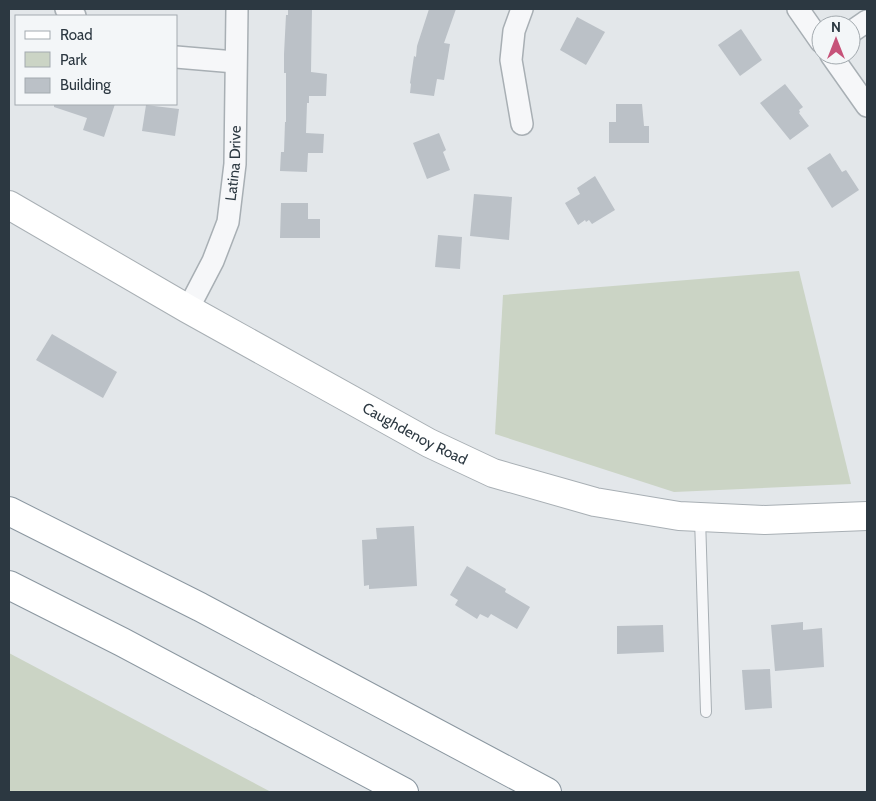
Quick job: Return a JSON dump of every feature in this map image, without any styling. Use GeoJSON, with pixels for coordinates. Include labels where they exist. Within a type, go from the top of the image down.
{"type":"FeatureCollection","features":[{"type":"Feature","properties":{"kind":"main road","name":"Caughdenoy Road"},"geometry":{"type":"LineString","coordinates":[[9,205],[188,309],[429,443],[493,473],[595,502],[679,516],[765,520],[867,516]]}},
{"type":"Feature","properties":{"kind":"main road"},"geometry":{"type":"LineString","coordinates":[[9,511],[200,607],[546,792]]}},
{"type":"Feature","properties":{"kind":"main road"},"geometry":{"type":"LineString","coordinates":[[9,585],[122,642],[404,792]]}},
{"type":"Feature","properties":{"kind":"street","name":"Latina Drive"},"geometry":{"type":"LineString","coordinates":[[188,309],[213,261],[228,222],[235,164],[237,9]]}},
{"type":"Feature","properties":{"kind":"street"},"geometry":{"type":"LineString","coordinates":[[522,9],[514,31],[511,60],[522,124]]}},
{"type":"Feature","properties":{"kind":"street"},"geometry":{"type":"LineString","coordinates":[[798,9],[811,28]]}},
{"type":"Feature","properties":{"kind":"street"},"geometry":{"type":"LineString","coordinates":[[178,57],[236,62]]}},
{"type":"Feature","properties":{"kind":"street"},"geometry":{"type":"LineString","coordinates":[[838,65],[867,106]]}},
{"type":"Feature","properties":{"kind":"lane"},"geometry":{"type":"LineString","coordinates":[[700,517],[706,712]]}},
{"type":"Feature","properties":{"kind":"green space"},"geometry":{"type":"Polygon","coordinates":[[[799,271],[851,484],[674,492],[495,434],[503,295],[799,271]]]}},
{"type":"Feature","properties":{"kind":"green space"},"geometry":{"type":"Polygon","coordinates":[[[9,653],[271,792],[9,792],[9,653]]]}},
{"type":"Feature","properties":{"kind":"building"},"geometry":{"type":"Polygon","coordinates":[[[288,9],[312,9],[311,72],[327,74],[326,96],[309,96],[309,103],[307,103],[306,133],[324,134],[323,153],[308,153],[307,172],[280,171],[281,152],[284,152],[286,122],[284,54],[288,9]]]}},
{"type":"Feature","properties":{"kind":"building"},"geometry":{"type":"Polygon","coordinates":[[[429,9],[456,9],[444,43],[450,44],[444,80],[437,79],[434,96],[410,93],[414,56],[416,57],[417,46],[429,9]]]}},
{"type":"Feature","properties":{"kind":"building"},"geometry":{"type":"Polygon","coordinates":[[[577,17],[605,32],[586,65],[560,50],[577,17]]]}},
{"type":"Feature","properties":{"kind":"building"},"geometry":{"type":"Polygon","coordinates":[[[741,29],[762,60],[740,76],[718,45],[741,29]]]}},
{"type":"Feature","properties":{"kind":"building"},"geometry":{"type":"Polygon","coordinates":[[[785,84],[803,107],[799,110],[799,113],[809,126],[790,140],[760,103],[785,84]]]}},
{"type":"Feature","properties":{"kind":"building"},"geometry":{"type":"Polygon","coordinates":[[[616,104],[642,104],[644,126],[649,126],[649,143],[609,143],[609,122],[616,122],[616,104]]]}},
{"type":"Feature","properties":{"kind":"building"},"geometry":{"type":"Polygon","coordinates":[[[54,105],[115,105],[104,137],[83,130],[87,118],[54,107],[54,105]]]}},
{"type":"Feature","properties":{"kind":"building"},"geometry":{"type":"Polygon","coordinates":[[[146,105],[179,109],[175,136],[142,131],[146,105]]]}},
{"type":"Feature","properties":{"kind":"building"},"geometry":{"type":"Polygon","coordinates":[[[439,133],[446,150],[443,152],[450,170],[427,179],[413,143],[439,133]]]}},
{"type":"Feature","properties":{"kind":"building"},"geometry":{"type":"Polygon","coordinates":[[[830,153],[842,172],[846,170],[859,190],[832,208],[807,168],[830,153]]]}},
{"type":"Feature","properties":{"kind":"building"},"geometry":{"type":"Polygon","coordinates":[[[595,176],[615,210],[592,224],[589,220],[586,222],[585,220],[578,225],[565,203],[580,194],[577,188],[595,176]]]}},
{"type":"Feature","properties":{"kind":"building"},"geometry":{"type":"Polygon","coordinates":[[[474,194],[512,197],[509,240],[470,236],[474,194]]]}},
{"type":"Feature","properties":{"kind":"building"},"geometry":{"type":"Polygon","coordinates":[[[281,203],[308,203],[308,219],[320,219],[320,238],[280,238],[281,203]]]}},
{"type":"Feature","properties":{"kind":"building"},"geometry":{"type":"Polygon","coordinates":[[[438,235],[462,237],[460,269],[435,267],[438,235]]]}},
{"type":"Feature","properties":{"kind":"building"},"geometry":{"type":"Polygon","coordinates":[[[52,334],[117,372],[103,398],[36,360],[52,334]]]}},
{"type":"Feature","properties":{"kind":"building"},"geometry":{"type":"Polygon","coordinates":[[[414,526],[417,586],[369,589],[369,585],[364,586],[362,540],[377,539],[376,528],[414,526]]]}},
{"type":"Feature","properties":{"kind":"building"},"geometry":{"type":"Polygon","coordinates":[[[467,566],[506,589],[505,592],[530,607],[517,629],[491,614],[488,618],[480,614],[477,619],[455,605],[458,600],[450,595],[467,566]]]}},
{"type":"Feature","properties":{"kind":"building"},"geometry":{"type":"Polygon","coordinates":[[[803,622],[803,630],[822,628],[824,667],[775,671],[771,625],[803,622]]]}},
{"type":"Feature","properties":{"kind":"building"},"geometry":{"type":"Polygon","coordinates":[[[663,625],[664,652],[617,654],[617,626],[663,625]]]}},
{"type":"Feature","properties":{"kind":"building"},"geometry":{"type":"Polygon","coordinates":[[[770,669],[772,708],[745,710],[742,670],[770,669]]]}}]}
